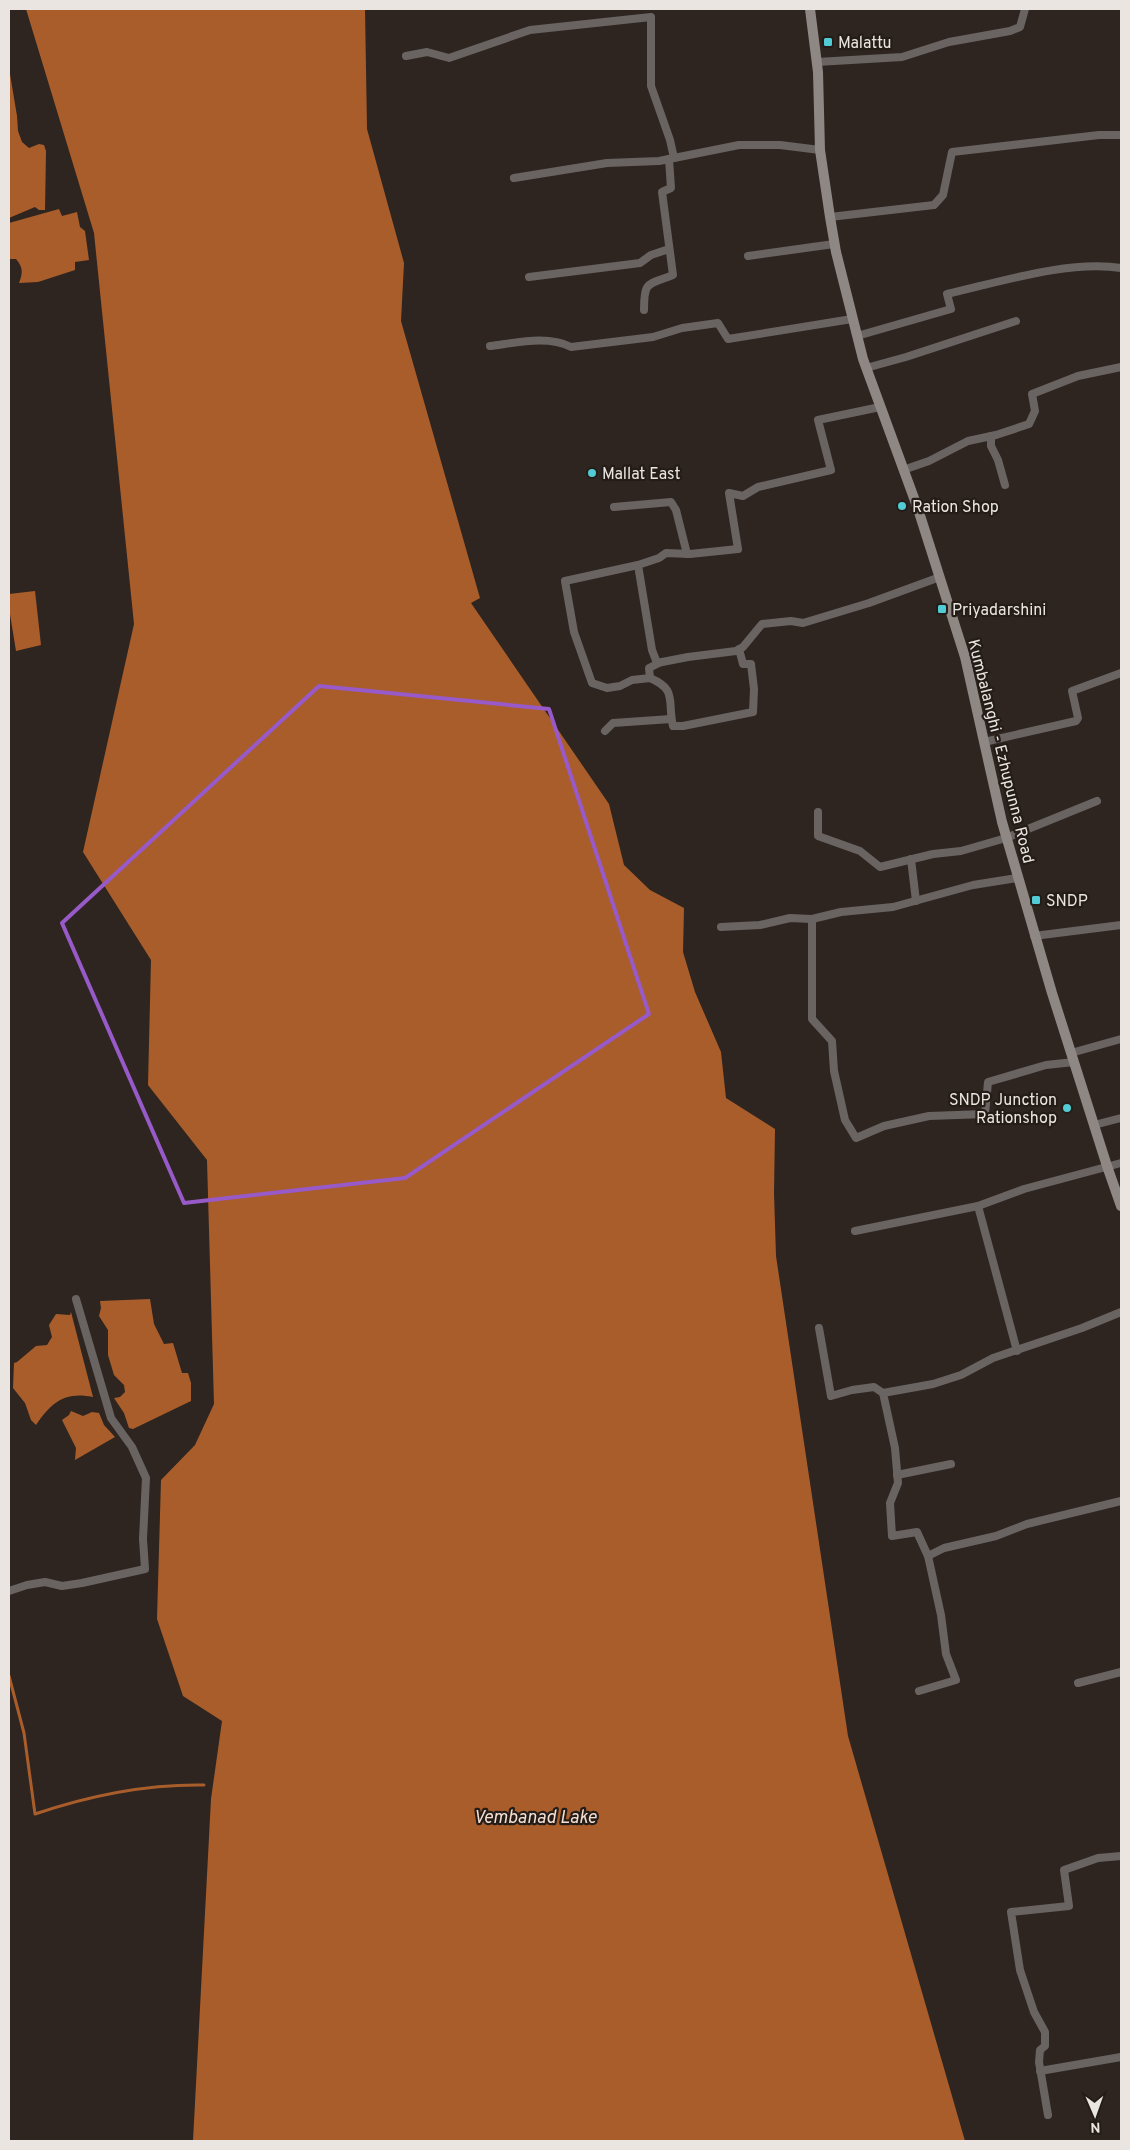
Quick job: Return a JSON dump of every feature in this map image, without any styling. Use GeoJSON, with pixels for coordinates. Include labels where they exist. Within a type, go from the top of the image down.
{"type":"FeatureCollection","features":[{"type":"Feature","properties":{"kind":"main road","name":"Kumbalanghi - Ezhupunna Road"},"geometry":{"type":"LineString","coordinates":[[810,9],[817,62],[820,150],[834,244],[852,319],[866,368],[940,577],[965,657],[1006,838],[1072,1058],[1121,1206]]}},
{"type":"Feature","properties":{"kind":"street"},"geometry":{"type":"LineString","coordinates":[[642,9],[642,18]]}},
{"type":"Feature","properties":{"kind":"street"},"geometry":{"type":"LineString","coordinates":[[817,62],[902,57],[949,42],[1010,31],[1020,27],[1025,9]]}},
{"type":"Feature","properties":{"kind":"street"},"geometry":{"type":"LineString","coordinates":[[406,56],[427,52],[449,58],[530,30],[650,17],[650,86],[670,140],[672,158],[671,188],[662,192],[672,276],[649,284],[644,291],[644,310]]}},
{"type":"Feature","properties":{"kind":"street"},"geometry":{"type":"LineString","coordinates":[[830,217],[934,204],[943,195],[952,152],[1099,135],[1121,135]]}},
{"type":"Feature","properties":{"kind":"street"},"geometry":{"type":"LineString","coordinates":[[514,178],[608,162],[658,161],[739,144],[780,144],[820,150]]}},
{"type":"Feature","properties":{"kind":"street"},"geometry":{"type":"LineString","coordinates":[[748,256],[834,244]]}},
{"type":"Feature","properties":{"kind":"street"},"geometry":{"type":"LineString","coordinates":[[529,276],[640,263],[651,255],[669,249]]}},
{"type":"Feature","properties":{"kind":"street"},"geometry":{"type":"LineString","coordinates":[[857,336],[951,309],[947,294],[1022,277],[1078,267],[1108,266],[1121,268]]}},
{"type":"Feature","properties":{"kind":"street"},"geometry":{"type":"LineString","coordinates":[[490,346],[528,342],[561,342],[571,347],[653,337],[682,328],[718,323],[728,339],[852,319]]}},
{"type":"Feature","properties":{"kind":"street"},"geometry":{"type":"LineString","coordinates":[[866,368],[943,346],[1016,321]]}},
{"type":"Feature","properties":{"kind":"street"},"geometry":{"type":"LineString","coordinates":[[903,470],[929,461],[968,441],[1029,424],[1036,412],[1032,394],[1078,376],[1121,367]]}},
{"type":"Feature","properties":{"kind":"street"},"geometry":{"type":"LineString","coordinates":[[740,649],[743,664],[751,664],[754,688],[753,712],[683,726],[673,726],[668,689],[662,683],[650,678],[632,680],[620,686],[607,688],[592,683],[574,632],[565,581],[638,565],[666,554],[738,549],[729,493],[743,496],[758,487],[832,470],[818,420],[880,407]]}},
{"type":"Feature","properties":{"kind":"street"},"geometry":{"type":"LineString","coordinates":[[991,436],[991,446],[998,460],[1005,485]]}},
{"type":"Feature","properties":{"kind":"street"},"geometry":{"type":"LineString","coordinates":[[614,507],[671,502],[676,510],[687,554]]}},
{"type":"Feature","properties":{"kind":"street"},"geometry":{"type":"LineString","coordinates":[[638,565],[646,626],[652,650],[657,663],[659,663]]}},
{"type":"Feature","properties":{"kind":"street"},"geometry":{"type":"LineString","coordinates":[[650,678],[649,668],[659,663],[740,649],[762,624],[792,621],[803,623],[869,603],[940,577]]}},
{"type":"Feature","properties":{"kind":"street"},"geometry":{"type":"LineString","coordinates":[[984,742],[1076,721],[1078,718],[1072,692],[1121,673]]}},
{"type":"Feature","properties":{"kind":"street"},"geometry":{"type":"LineString","coordinates":[[605,731],[613,723],[671,718]]}},
{"type":"Feature","properties":{"kind":"street"},"geometry":{"type":"LineString","coordinates":[[818,812],[818,836],[860,851],[880,867],[933,854],[961,851],[1006,838],[1097,801]]}},
{"type":"Feature","properties":{"kind":"street"},"geometry":{"type":"LineString","coordinates":[[910,859],[916,901]]}},
{"type":"Feature","properties":{"kind":"street"},"geometry":{"type":"LineString","coordinates":[[721,927],[760,925],[790,918],[812,919],[841,912],[893,907],[973,885],[1018,878]]}},
{"type":"Feature","properties":{"kind":"street"},"geometry":{"type":"LineString","coordinates":[[812,919],[812,1019],[832,1041],[834,1071],[845,1120],[856,1138],[884,1126],[929,1116],[985,1114],[988,1082],[1072,1058],[1121,1039]]}},
{"type":"Feature","properties":{"kind":"street"},"geometry":{"type":"LineString","coordinates":[[1034,936],[1121,925]]}},
{"type":"Feature","properties":{"kind":"street"},"geometry":{"type":"LineString","coordinates":[[1094,1125],[1121,1118]]}},
{"type":"Feature","properties":{"kind":"street"},"geometry":{"type":"LineString","coordinates":[[855,1231],[978,1206],[1024,1190],[1121,1163]]}},
{"type":"Feature","properties":{"kind":"street"},"geometry":{"type":"LineString","coordinates":[[978,1206],[1017,1351]]}},
{"type":"Feature","properties":{"kind":"street"},"geometry":{"type":"LineString","coordinates":[[9,1591],[27,1584],[45,1582],[62,1586],[146,1569],[143,1539],[146,1478],[132,1448],[111,1418],[76,1299]]}},
{"type":"Feature","properties":{"kind":"street"},"geometry":{"type":"LineString","coordinates":[[883,1394],[933,1384],[962,1375],[993,1358],[1017,1351],[1121,1312]]}},
{"type":"Feature","properties":{"kind":"street"},"geometry":{"type":"LineString","coordinates":[[819,1328],[831,1396],[852,1390],[874,1387],[883,1394],[895,1448],[898,1483],[890,1503],[892,1536],[917,1532],[928,1556],[941,1615],[946,1654],[956,1680],[919,1690]]}},
{"type":"Feature","properties":{"kind":"street"},"geometry":{"type":"LineString","coordinates":[[897,1474],[951,1464]]}},
{"type":"Feature","properties":{"kind":"street"},"geometry":{"type":"LineString","coordinates":[[928,1556],[944,1548],[996,1536],[1027,1524],[1121,1500]]}},
{"type":"Feature","properties":{"kind":"street"},"geometry":{"type":"LineString","coordinates":[[1078,1683],[1121,1672]]}},
{"type":"Feature","properties":{"kind":"street"},"geometry":{"type":"LineString","coordinates":[[1048,2114],[1040,2071],[1040,2050],[1045,2046],[1045,2032],[1034,2012],[1020,1970],[1011,1912],[1069,1906],[1064,1870],[1098,1858],[1121,1856]]}},
{"type":"Feature","properties":{"kind":"street"},"geometry":{"type":"LineString","coordinates":[[1040,2071],[1121,2056]]}},
{"type":"Feature","properties":{"kind":"highlighted area"},"geometry":{"type":"Polygon","coordinates":[[[319,686],[549,709],[649,1014],[405,1178],[184,1203],[62,923],[319,686]]]}},
{"type":"Feature","properties":{"kind":"water","name":"Vembanad Lake"},"geometry":{"type":"Polygon","coordinates":[[[26,9],[365,9],[367,129],[404,263],[401,321],[480,598],[471,603],[609,804],[624,865],[650,890],[684,908],[683,952],[695,992],[721,1052],[726,1098],[775,1129],[774,1193],[776,1256],[848,1736],[965,2141],[193,2141],[211,1799],[222,1721],[183,1696],[157,1619],[161,1480],[195,1445],[214,1404],[207,1160],[148,1085],[151,960],[83,852],[134,624],[94,233],[26,9]]]}},
{"type":"Feature","properties":{"kind":"water"},"geometry":{"type":"Polygon","coordinates":[[[9,68],[18,131],[22,142],[29,148],[39,144],[44,145],[46,151],[45,210],[39,210],[35,207],[9,218],[9,68]]]}},
{"type":"Feature","properties":{"kind":"water"},"geometry":{"type":"Polygon","coordinates":[[[59,209],[62,216],[77,212],[80,227],[85,231],[89,260],[75,262],[75,270],[38,282],[19,283],[22,273],[21,267],[16,259],[9,259],[9,223],[59,209]]]}},
{"type":"Feature","properties":{"kind":"water"},"geometry":{"type":"Polygon","coordinates":[[[35,591],[41,645],[16,651],[9,608],[9,594],[35,591]]]}},
{"type":"Feature","properties":{"kind":"water"},"geometry":{"type":"Polygon","coordinates":[[[150,1299],[154,1324],[164,1344],[173,1343],[182,1373],[188,1373],[191,1383],[191,1401],[133,1429],[129,1428],[124,1413],[114,1398],[120,1397],[125,1392],[124,1385],[114,1375],[108,1355],[108,1330],[99,1316],[100,1301],[150,1299]]]}},
{"type":"Feature","properties":{"kind":"water"},"geometry":{"type":"Polygon","coordinates":[[[71,1312],[93,1397],[74,1396],[59,1400],[47,1410],[36,1425],[31,1420],[25,1403],[13,1388],[14,1363],[36,1346],[47,1345],[52,1337],[49,1325],[56,1314],[70,1315],[71,1312]]]}},
{"type":"Feature","properties":{"kind":"water"},"geometry":{"type":"Polygon","coordinates":[[[71,1411],[83,1416],[92,1412],[99,1413],[104,1425],[115,1437],[75,1460],[76,1448],[62,1420],[71,1411]]]}},
{"type":"Feature","properties":{"kind":"waterway"},"geometry":{"type":"LineString","coordinates":[[9,1676],[24,1733],[35,1814],[118,1792],[183,1785],[204,1785]]}},
{"type":"Feature","properties":{"kind":"place","name":"Malattu"},"geometry":{"type":"Point","coordinates":[828,42]}},
{"type":"Feature","properties":{"kind":"place","name":"Mallat East"},"geometry":{"type":"Point","coordinates":[592,473]}},
{"type":"Feature","properties":{"kind":"place","name":"Ration Shop"},"geometry":{"type":"Point","coordinates":[902,506]}},
{"type":"Feature","properties":{"kind":"place","name":"Priyadarshini"},"geometry":{"type":"Point","coordinates":[942,609]}},
{"type":"Feature","properties":{"kind":"place","name":"SNDP"},"geometry":{"type":"Point","coordinates":[1036,900]}},
{"type":"Feature","properties":{"kind":"place","name":"SNDP Junction Rationshop"},"geometry":{"type":"Point","coordinates":[1067,1108]}}]}
